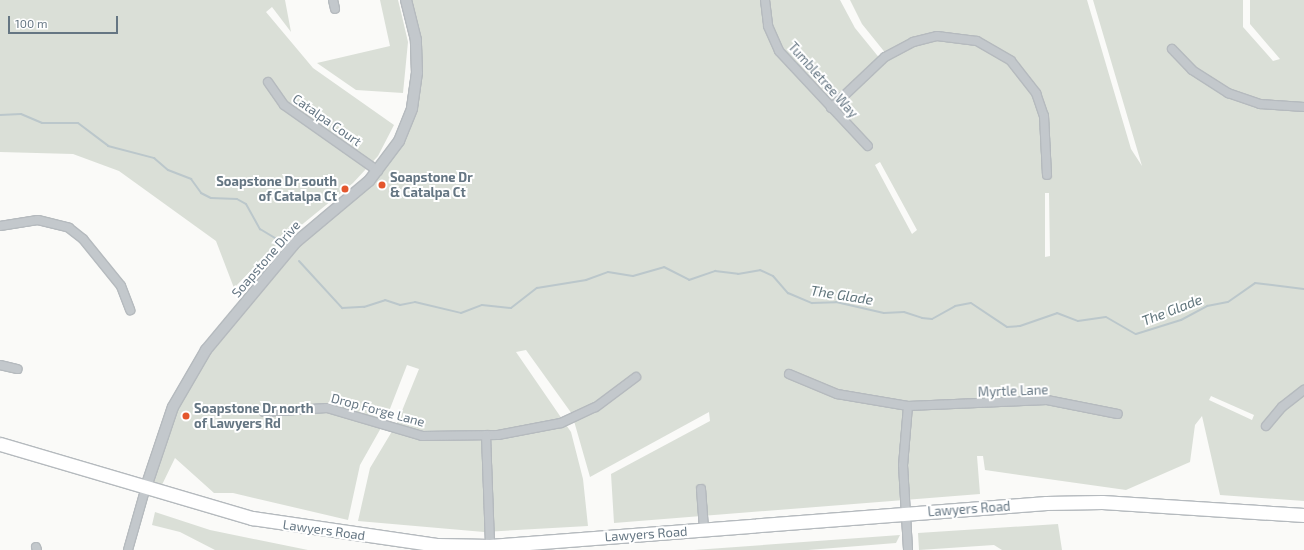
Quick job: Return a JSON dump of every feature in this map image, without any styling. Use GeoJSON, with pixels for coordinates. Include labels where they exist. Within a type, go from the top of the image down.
{"type":"FeatureCollection","features":[{"type":"Feature","properties":{"kind":"main road","name":"Lawyers Road"},"geometry":{"type":"LineString","coordinates":[[0,444],[276,524],[438,545],[490,546],[1077,502],[1304,515]]}},
{"type":"Feature","properties":{"kind":"street"},"geometry":{"type":"LineString","coordinates":[[333,0],[334,9]]}},
{"type":"Feature","properties":{"kind":"street","name":"Soapstone Drive"},"geometry":{"type":"LineString","coordinates":[[128,550],[146,487],[174,402],[206,350],[295,243],[378,171],[402,134],[415,91],[417,50],[406,0]]}},
{"type":"Feature","properties":{"kind":"street","name":"Tumbletree Way"},"geometry":{"type":"LineString","coordinates":[[765,0],[768,26],[779,51],[868,146]]}},
{"type":"Feature","properties":{"kind":"street"},"geometry":{"type":"LineString","coordinates":[[831,108],[885,57],[912,42],[937,36],[977,41],[1012,61],[1036,93],[1044,116],[1047,175]]}},
{"type":"Feature","properties":{"kind":"street"},"geometry":{"type":"LineString","coordinates":[[1172,49],[1197,74],[1228,93],[1276,108],[1304,107]]}},
{"type":"Feature","properties":{"kind":"street","name":"Catalpa Court"},"geometry":{"type":"LineString","coordinates":[[268,82],[284,105],[378,171]]}},
{"type":"Feature","properties":{"kind":"street"},"geometry":{"type":"LineString","coordinates":[[0,226],[38,220],[69,228],[83,239],[121,286],[130,310]]}},
{"type":"Feature","properties":{"kind":"street"},"geometry":{"type":"LineString","coordinates":[[0,365],[18,369]]}},
{"type":"Feature","properties":{"kind":"street","name":"Myrtle Lane"},"geometry":{"type":"LineString","coordinates":[[789,374],[836,394],[908,406],[1046,400],[1118,414]]}},
{"type":"Feature","properties":{"kind":"street","name":"Drop Forge Lane"},"geometry":{"type":"LineString","coordinates":[[264,412],[327,408],[422,436],[486,435],[525,432],[561,423],[596,407],[636,378]]}},
{"type":"Feature","properties":{"kind":"street"},"geometry":{"type":"LineString","coordinates":[[1266,426],[1282,407],[1304,390]]}},
{"type":"Feature","properties":{"kind":"street"},"geometry":{"type":"LineString","coordinates":[[908,406],[903,464],[908,550]]}},
{"type":"Feature","properties":{"kind":"street"},"geometry":{"type":"LineString","coordinates":[[486,435],[490,546]]}},
{"type":"Feature","properties":{"kind":"street"},"geometry":{"type":"LineString","coordinates":[[701,489],[704,529]]}},
{"type":"Feature","properties":{"kind":"shaded area"},"geometry":{"type":"Polygon","coordinates":[[[0,0],[285,0],[291,32],[272,7],[266,12],[313,68],[394,125],[378,156],[353,183],[272,249],[234,288],[216,241],[119,171],[73,154],[0,152],[0,0]]]}},
{"type":"Feature","properties":{"kind":"shaded area"},"geometry":{"type":"Polygon","coordinates":[[[380,0],[398,0],[401,12],[408,42],[403,93],[356,90],[317,63],[390,46],[380,0]]]}},
{"type":"Feature","properties":{"kind":"shaded area"},"geometry":{"type":"Polygon","coordinates":[[[406,0],[840,0],[855,28],[881,60],[887,55],[862,24],[850,0],[1087,0],[1131,149],[1142,166],[1093,0],[1243,0],[1243,27],[1273,61],[1280,59],[1250,24],[1250,0],[1304,0],[1304,501],[1220,495],[1202,416],[1195,425],[1190,462],[1126,490],[985,470],[983,456],[977,456],[980,494],[614,523],[611,474],[710,421],[709,412],[590,477],[572,414],[526,350],[516,352],[571,432],[583,479],[588,526],[484,532],[358,521],[370,468],[397,423],[419,369],[407,365],[386,419],[360,465],[348,520],[233,493],[214,493],[175,458],[159,491],[146,487],[182,387],[284,256],[387,160],[417,82],[406,0]],[[880,162],[875,165],[912,234],[917,230],[880,162]],[[1045,193],[1045,257],[1050,256],[1049,193],[1045,193]],[[1211,396],[1209,400],[1252,420],[1254,415],[1211,396]]]}},
{"type":"Feature","properties":{"kind":"shaded area"},"geometry":{"type":"Polygon","coordinates":[[[155,512],[210,530],[308,550],[215,550],[180,532],[152,525],[155,512]]]}},
{"type":"Feature","properties":{"kind":"shaded area"},"geometry":{"type":"Polygon","coordinates":[[[1058,524],[1062,550],[1002,550],[994,545],[919,550],[918,533],[1058,524]]]}},
{"type":"Feature","properties":{"kind":"shaded area"},"geometry":{"type":"Polygon","coordinates":[[[900,535],[896,543],[808,550],[694,550],[900,535]]]}},
{"type":"Feature","properties":{"kind":"waterway","name":"The Glade"},"geometry":{"type":"LineString","coordinates":[[0,115],[21,114],[42,123],[78,123],[108,146],[154,158],[168,170],[191,179],[201,193],[211,198],[237,199],[246,204],[260,229],[282,242]]}},
{"type":"Feature","properties":{"kind":"waterway","name":"The Glade"},"geometry":{"type":"LineString","coordinates":[[299,261],[342,308],[364,307],[385,300],[400,305],[415,302],[461,313],[482,305],[511,308],[537,288],[586,280],[608,272],[633,276],[664,267],[689,280],[715,271],[738,274],[760,270],[773,276],[788,293],[812,303],[836,302],[884,313],[904,312],[922,318],[932,319],[955,306],[971,303],[1007,327],[1020,326],[1057,313],[1078,321],[1106,317],[1136,334],[1181,320],[1207,306],[1228,302],[1255,283],[1304,289]]}},
{"type":"Feature","properties":{"kind":"place","name":"Soapstone Dr & Catalpa Ct"},"geometry":{"type":"Point","coordinates":[382,185]}},
{"type":"Feature","properties":{"kind":"place","name":"Soapstone Dr south of Catalpa Ct"},"geometry":{"type":"Point","coordinates":[345,189]}},
{"type":"Feature","properties":{"kind":"place","name":"Soapstone Dr north of Lawyers Rd"},"geometry":{"type":"Point","coordinates":[186,416]}}]}
